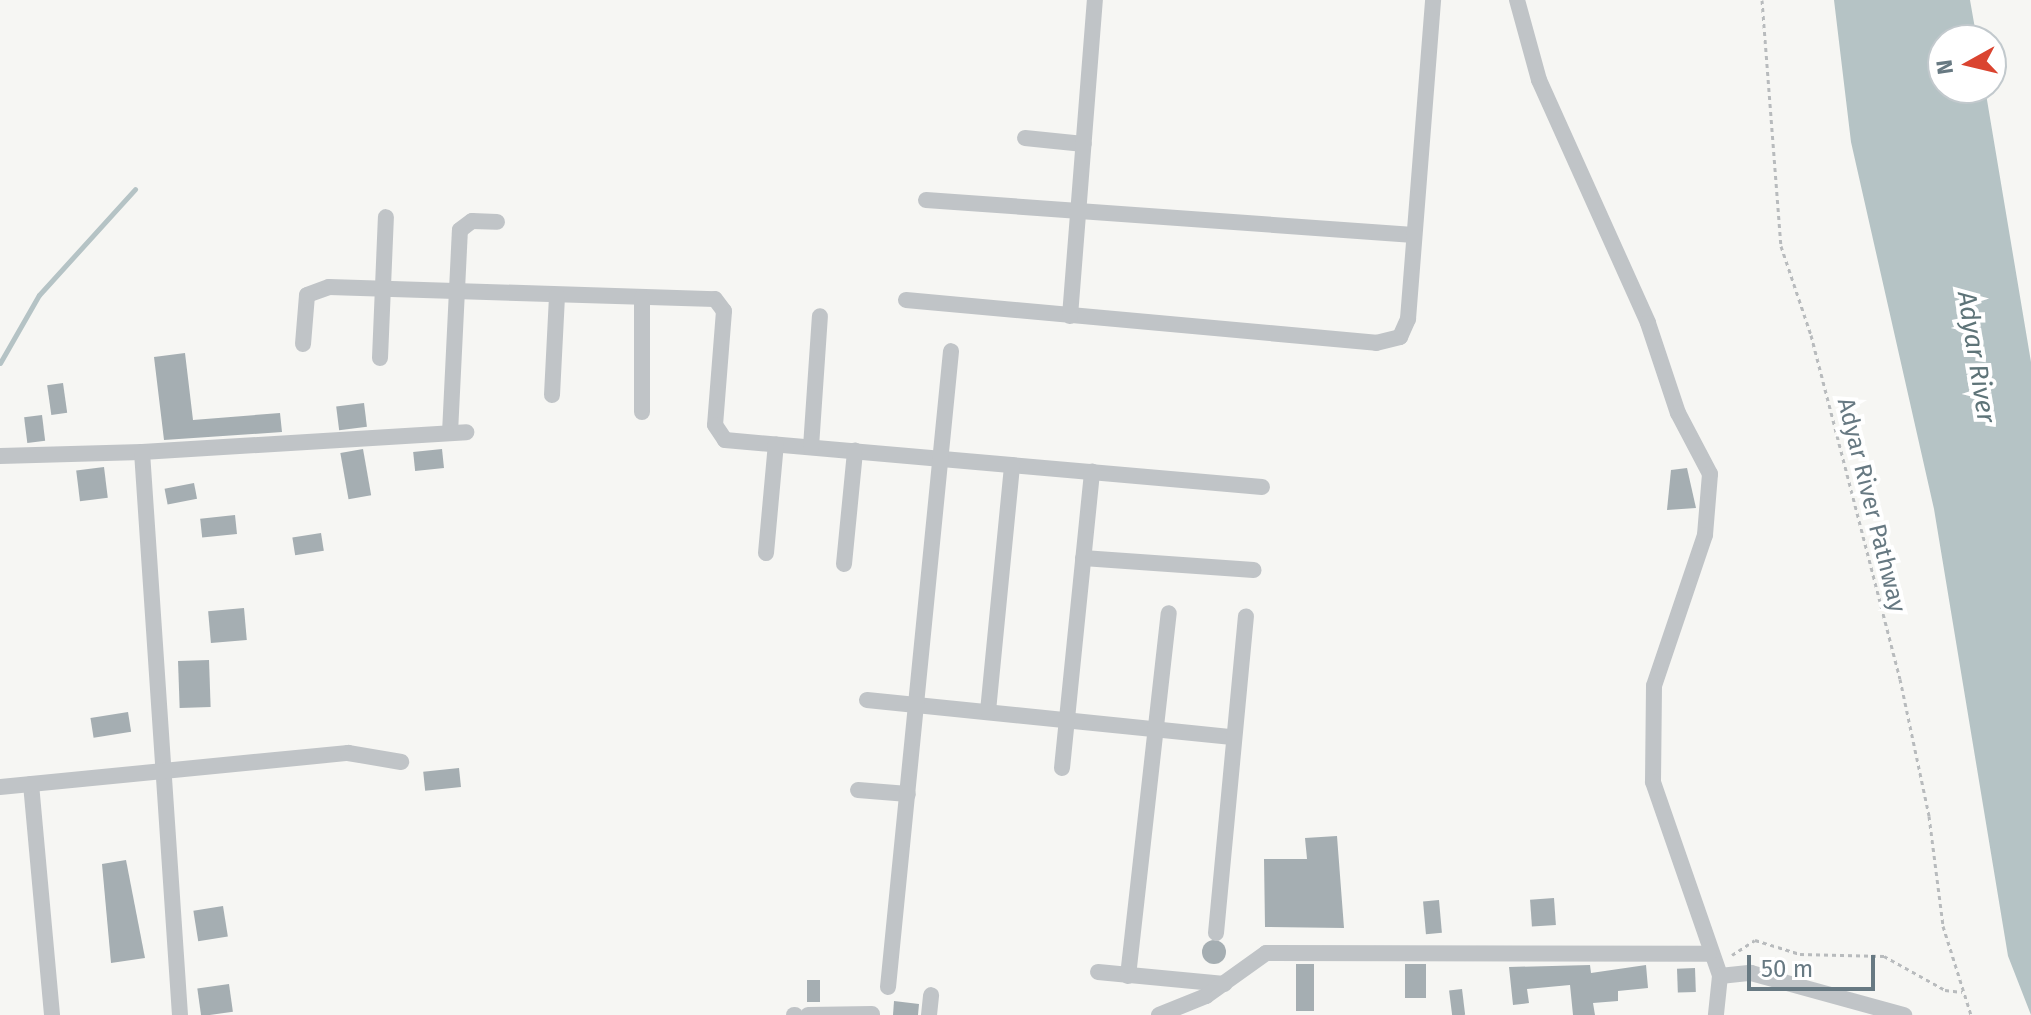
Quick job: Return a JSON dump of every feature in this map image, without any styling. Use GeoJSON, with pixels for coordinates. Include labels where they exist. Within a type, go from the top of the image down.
{"type":"FeatureCollection","features":[{"type":"Feature","properties":{"kind":"street"},"geometry":{"type":"LineString","coordinates":[[1070,316],[1095,0]]}},
{"type":"Feature","properties":{"kind":"street"},"geometry":{"type":"LineString","coordinates":[[906,300],[1387,342],[1400,337],[1408,319],[1433,0]]}},
{"type":"Feature","properties":{"kind":"street"},"geometry":{"type":"LineString","coordinates":[[1517,0],[1539,80],[1648,323],[1678,413],[1710,474],[1705,535],[1654,686],[1653,782],[1709,954],[1720,976],[1716,1015]]}},
{"type":"Feature","properties":{"kind":"street"},"geometry":{"type":"LineString","coordinates":[[1025,138],[1084,144]]}},
{"type":"Feature","properties":{"kind":"street"},"geometry":{"type":"LineString","coordinates":[[926,200],[1414,235]]}},
{"type":"Feature","properties":{"kind":"street"},"geometry":{"type":"LineString","coordinates":[[380,358],[386,217]]}},
{"type":"Feature","properties":{"kind":"street"},"geometry":{"type":"LineString","coordinates":[[0,456],[142,452],[458,432],[457,291],[463,224],[497,222]]}},
{"type":"Feature","properties":{"kind":"street"},"geometry":{"type":"LineString","coordinates":[[303,344],[307,295],[329,287],[721,303],[715,425],[725,440],[1262,487]]}},
{"type":"Feature","properties":{"kind":"street"},"geometry":{"type":"LineString","coordinates":[[552,395],[557,296]]}},
{"type":"Feature","properties":{"kind":"street"},"geometry":{"type":"LineString","coordinates":[[642,298],[642,412]]}},
{"type":"Feature","properties":{"kind":"street"},"geometry":{"type":"LineString","coordinates":[[811,447],[820,316]]}},
{"type":"Feature","properties":{"kind":"street"},"geometry":{"type":"LineString","coordinates":[[888,987],[944,459],[951,351]]}},
{"type":"Feature","properties":{"kind":"street"},"geometry":{"type":"LineString","coordinates":[[766,553],[776,444]]}},
{"type":"Feature","properties":{"kind":"street"},"geometry":{"type":"LineString","coordinates":[[844,564],[855,451]]}},
{"type":"Feature","properties":{"kind":"street"},"geometry":{"type":"LineString","coordinates":[[142,452],[180,1015]]}},
{"type":"Feature","properties":{"kind":"street"},"geometry":{"type":"LineString","coordinates":[[988,711],[1012,465]]}},
{"type":"Feature","properties":{"kind":"street"},"geometry":{"type":"LineString","coordinates":[[1062,768],[1092,472]]}},
{"type":"Feature","properties":{"kind":"street"},"geometry":{"type":"LineString","coordinates":[[1083,558],[1254,570]]}},
{"type":"Feature","properties":{"kind":"street"},"geometry":{"type":"LineString","coordinates":[[1128,976],[1169,613]]}},
{"type":"Feature","properties":{"kind":"street"},"geometry":{"type":"LineString","coordinates":[[1216,933],[1232,737],[1246,616]]}},
{"type":"Feature","properties":{"kind":"street"},"geometry":{"type":"LineString","coordinates":[[867,700],[1232,737]]}},
{"type":"Feature","properties":{"kind":"street"},"geometry":{"type":"LineString","coordinates":[[0,787],[348,753],[401,762]]}},
{"type":"Feature","properties":{"kind":"street"},"geometry":{"type":"LineString","coordinates":[[31,784],[52,1015]]}},
{"type":"Feature","properties":{"kind":"street"},"geometry":{"type":"LineString","coordinates":[[858,790],[908,794]]}},
{"type":"Feature","properties":{"kind":"street"},"geometry":{"type":"LineString","coordinates":[[1159,1015],[1181,1012],[1266,953],[1299,950],[1709,954]]}},
{"type":"Feature","properties":{"kind":"street"},"geometry":{"type":"LineString","coordinates":[[1098,972],[1224,984]]}},
{"type":"Feature","properties":{"kind":"street"},"geometry":{"type":"LineString","coordinates":[[1720,976],[1751,973],[1904,1015]]}},
{"type":"Feature","properties":{"kind":"street"},"geometry":{"type":"LineString","coordinates":[[929,1015],[931,995]]}},
{"type":"Feature","properties":{"kind":"street"},"geometry":{"type":"LineString","coordinates":[[808,1015],[872,1014]]}},
{"type":"Feature","properties":{"kind":"path","name":"Adyar River Pathway"},"geometry":{"type":"LineString","coordinates":[[1762,0],[1781,246],[1811,335],[1900,679],[1929,816],[1943,926],[1971,1015]]}},
{"type":"Feature","properties":{"kind":"path"},"geometry":{"type":"LineString","coordinates":[[1720,976],[1743,944],[1766,940],[1800,954],[1884,956],[1945,990],[1962,992]]}},
{"type":"Feature","properties":{"kind":"water","name":"Adyar River"},"geometry":{"type":"Polygon","coordinates":[[[1834,0],[1970,0],[1974,24],[1927,24],[1927,104],[1988,104],[2031,362],[2031,1015],[2008,956],[1934,509],[1851,142],[1834,0]]]}},
{"type":"Feature","properties":{"kind":"building"},"geometry":{"type":"Polygon","coordinates":[[[185,353],[193,420],[280,413],[282,432],[164,440],[154,357],[185,353]]]}},
{"type":"Feature","properties":{"kind":"building"},"geometry":{"type":"Polygon","coordinates":[[[63,383],[67,413],[51,415],[47,385],[63,383]]]}},
{"type":"Feature","properties":{"kind":"building"},"geometry":{"type":"Polygon","coordinates":[[[364,403],[367,427],[339,430],[336,406],[364,403]]]}},
{"type":"Feature","properties":{"kind":"building"},"geometry":{"type":"Polygon","coordinates":[[[42,415],[45,441],[27,443],[24,417],[42,415]]]}},
{"type":"Feature","properties":{"kind":"building"},"geometry":{"type":"Polygon","coordinates":[[[363,449],[371,495],[349,499],[340,453],[363,449]]]}},
{"type":"Feature","properties":{"kind":"building"},"geometry":{"type":"Polygon","coordinates":[[[442,449],[444,468],[415,471],[413,452],[442,449]]]}},
{"type":"Feature","properties":{"kind":"building"},"geometry":{"type":"Polygon","coordinates":[[[104,467],[108,498],[80,501],[76,470],[104,467]]]}},
{"type":"Feature","properties":{"kind":"building"},"geometry":{"type":"Polygon","coordinates":[[[1687,468],[1696,508],[1667,510],[1671,470],[1687,468]]]}},
{"type":"Feature","properties":{"kind":"building"},"geometry":{"type":"Polygon","coordinates":[[[194,483],[197,499],[168,504],[165,489],[194,483]]]}},
{"type":"Feature","properties":{"kind":"building"},"geometry":{"type":"Polygon","coordinates":[[[235,515],[237,534],[202,538],[200,519],[235,515]]]}},
{"type":"Feature","properties":{"kind":"building"},"geometry":{"type":"Polygon","coordinates":[[[321,533],[324,551],[295,555],[292,538],[321,533]]]}},
{"type":"Feature","properties":{"kind":"building"},"geometry":{"type":"Polygon","coordinates":[[[244,608],[247,640],[211,643],[208,611],[244,608]]]}},
{"type":"Feature","properties":{"kind":"building"},"geometry":{"type":"Polygon","coordinates":[[[209,660],[211,707],[180,708],[178,661],[209,660]]]}},
{"type":"Feature","properties":{"kind":"building"},"geometry":{"type":"Polygon","coordinates":[[[128,712],[131,732],[94,738],[90,718],[128,712]]]}},
{"type":"Feature","properties":{"kind":"building"},"geometry":{"type":"Polygon","coordinates":[[[459,768],[461,787],[425,791],[423,772],[459,768]]]}},
{"type":"Feature","properties":{"kind":"building"},"geometry":{"type":"Polygon","coordinates":[[[1337,836],[1344,928],[1265,927],[1264,859],[1307,859],[1305,838],[1337,836]]]}},
{"type":"Feature","properties":{"kind":"building"},"geometry":{"type":"Polygon","coordinates":[[[126,860],[145,958],[111,963],[102,864],[126,860]]]}},
{"type":"Feature","properties":{"kind":"building"},"geometry":{"type":"Polygon","coordinates":[[[1554,898],[1556,925],[1532,927],[1530,900],[1554,898]]]}},
{"type":"Feature","properties":{"kind":"building"},"geometry":{"type":"Polygon","coordinates":[[[1439,900],[1442,933],[1426,934],[1423,901],[1439,900]]]}},
{"type":"Feature","properties":{"kind":"building"},"geometry":{"type":"Polygon","coordinates":[[[223,906],[228,937],[198,941],[193,911],[223,906]]]}},
{"type":"Feature","properties":{"kind":"building"},"geometry":{"type":"Polygon","coordinates":[[[1214,940],[1222,944],[1226,952],[1222,960],[1214,964],[1206,960],[1202,952],[1206,944],[1214,940]]]}},
{"type":"Feature","properties":{"kind":"building"},"geometry":{"type":"Polygon","coordinates":[[[1296,964],[1314,964],[1314,1011],[1296,1011],[1296,964]]]}},
{"type":"Feature","properties":{"kind":"building"},"geometry":{"type":"Polygon","coordinates":[[[1405,964],[1426,964],[1426,998],[1405,998],[1405,964]]]}},
{"type":"Feature","properties":{"kind":"building"},"geometry":{"type":"Polygon","coordinates":[[[1590,965],[1591,973],[1646,965],[1648,988],[1618,991],[1618,1001],[1593,1003],[1595,1015],[1573,1015],[1570,985],[1527,989],[1529,1003],[1513,1005],[1509,967],[1590,965]]]}},
{"type":"Feature","properties":{"kind":"building"},"geometry":{"type":"Polygon","coordinates":[[[1695,968],[1696,992],[1678,993],[1677,969],[1695,968]]]}},
{"type":"Feature","properties":{"kind":"building"},"geometry":{"type":"Polygon","coordinates":[[[807,980],[820,980],[820,1002],[807,1002],[807,980]]]}},
{"type":"Feature","properties":{"kind":"building"},"geometry":{"type":"Polygon","coordinates":[[[229,984],[233,1012],[201,1015],[197,988],[229,984]]]}},
{"type":"Feature","properties":{"kind":"building"},"geometry":{"type":"Polygon","coordinates":[[[1462,989],[1465,1015],[1452,1015],[1449,991],[1462,989]]]}},
{"type":"Feature","properties":{"kind":"building"},"geometry":{"type":"Polygon","coordinates":[[[894,1001],[919,1004],[918,1015],[893,1015],[894,1001]]]}},
{"type":"Feature","properties":{"kind":"waterway"},"geometry":{"type":"LineString","coordinates":[[0,363],[39,295],[135,189]]}}]}
